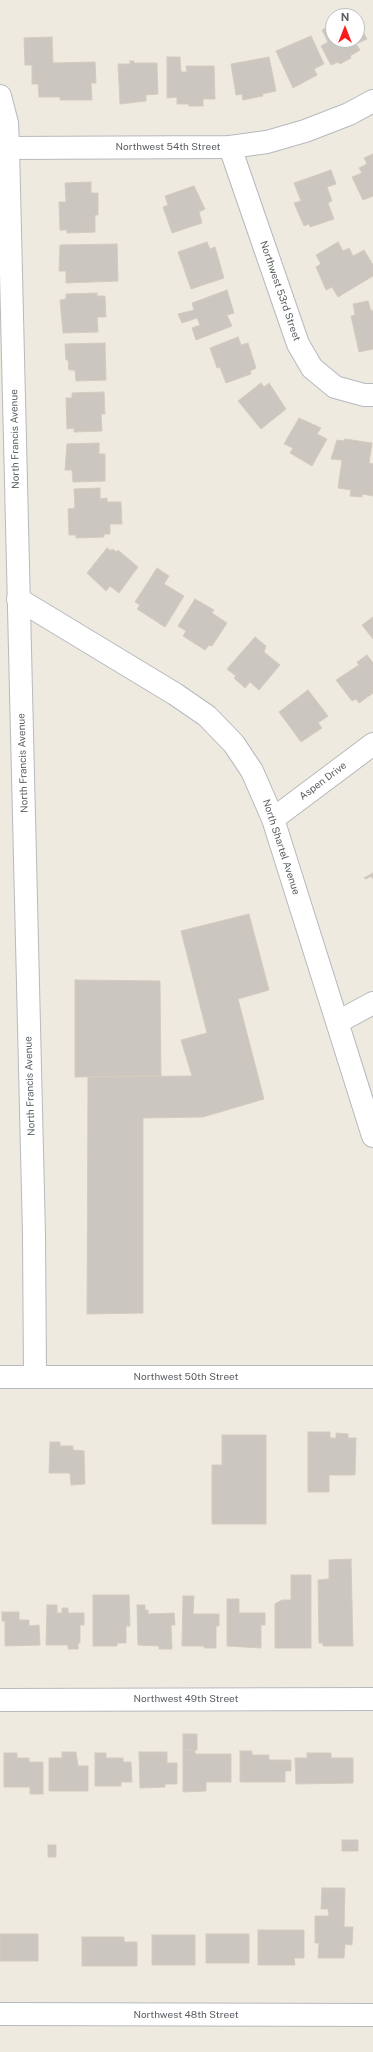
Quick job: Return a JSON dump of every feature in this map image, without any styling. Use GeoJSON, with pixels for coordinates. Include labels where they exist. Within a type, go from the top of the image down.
{"type":"FeatureCollection","features":[{"type":"Feature","properties":{"kind":"street"},"geometry":{"type":"LineString","coordinates":[[0,96],[7,123],[8,148]]}},
{"type":"Feature","properties":{"kind":"street","name":"Northwest 54th Street"},"geometry":{"type":"LineString","coordinates":[[8,148],[230,147],[267,142],[305,132],[349,114],[373,101]]}},
{"type":"Feature","properties":{"kind":"street","name":"Northwest 53rd Street"},"geometry":{"type":"LineString","coordinates":[[230,147],[302,350],[312,368],[335,387],[364,395],[373,394]]}},
{"type":"Feature","properties":{"kind":"street","name":"North Francis Avenue"},"geometry":{"type":"LineString","coordinates":[[8,148],[34,1235],[35,1377]]}},
{"type":"Feature","properties":{"kind":"street","name":"North Shartel Avenue"},"geometry":{"type":"LineString","coordinates":[[18,599],[175,694],[207,716],[234,744],[252,771],[273,819],[373,1136]]}},
{"type":"Feature","properties":{"kind":"street","name":"Aspen Drive"},"geometry":{"type":"LineString","coordinates":[[273,819],[373,744]]}},
{"type":"Feature","properties":{"kind":"street"},"geometry":{"type":"LineString","coordinates":[[338,1022],[373,1002]]}},
{"type":"Feature","properties":{"kind":"street","name":"Northwest 50th Street"},"geometry":{"type":"LineString","coordinates":[[0,1377],[373,1377]]}},
{"type":"Feature","properties":{"kind":"street","name":"Northwest 49th Street"},"geometry":{"type":"LineString","coordinates":[[0,1700],[373,1698]]}},
{"type":"Feature","properties":{"kind":"street","name":"Northwest 48th Street"},"geometry":{"type":"LineString","coordinates":[[0,2014],[373,2015]]}},
{"type":"Feature","properties":{"kind":"building"},"geometry":{"type":"Polygon","coordinates":[[[325,28],[325,36],[322,30],[325,28]]]}},
{"type":"Feature","properties":{"kind":"building"},"geometry":{"type":"Polygon","coordinates":[[[311,36],[324,64],[314,69],[317,75],[293,88],[276,51],[311,36]]]}},
{"type":"Feature","properties":{"kind":"building"},"geometry":{"type":"Polygon","coordinates":[[[52,37],[53,63],[95,62],[96,83],[91,83],[92,100],[60,100],[60,97],[39,97],[38,84],[32,84],[32,65],[25,65],[24,38],[52,37]]]}},
{"type":"Feature","properties":{"kind":"building"},"geometry":{"type":"Polygon","coordinates":[[[325,44],[325,48],[359,48],[360,50],[350,56],[351,58],[340,64],[338,62],[331,65],[321,46],[325,44]]]}},
{"type":"Feature","properties":{"kind":"building"},"geometry":{"type":"Polygon","coordinates":[[[167,57],[180,57],[181,72],[187,72],[186,66],[214,66],[215,99],[203,99],[203,106],[189,106],[189,104],[177,104],[177,97],[167,98],[167,57]]]}},
{"type":"Feature","properties":{"kind":"building"},"geometry":{"type":"Polygon","coordinates":[[[269,57],[276,91],[262,94],[263,96],[243,100],[242,94],[236,95],[231,64],[269,57]]]}},
{"type":"Feature","properties":{"kind":"building"},"geometry":{"type":"Polygon","coordinates":[[[130,61],[134,61],[134,63],[157,63],[158,94],[146,95],[146,101],[120,104],[118,64],[130,64],[130,61]]]}},
{"type":"Feature","properties":{"kind":"building"},"geometry":{"type":"Polygon","coordinates":[[[373,154],[373,196],[363,200],[352,177],[362,173],[359,168],[367,164],[364,158],[373,154]]]}},
{"type":"Feature","properties":{"kind":"building"},"geometry":{"type":"Polygon","coordinates":[[[331,170],[336,184],[327,187],[332,201],[328,203],[334,219],[310,227],[309,224],[304,226],[294,203],[301,201],[294,183],[331,170]]]}},
{"type":"Feature","properties":{"kind":"building"},"geometry":{"type":"Polygon","coordinates":[[[91,182],[91,193],[98,193],[98,215],[95,215],[95,232],[67,233],[67,230],[60,230],[59,202],[66,202],[65,183],[91,182]]]}},
{"type":"Feature","properties":{"kind":"building"},"geometry":{"type":"Polygon","coordinates":[[[194,186],[205,209],[199,212],[202,223],[172,233],[163,207],[168,205],[165,196],[194,186]]]}},
{"type":"Feature","properties":{"kind":"building"},"geometry":{"type":"Polygon","coordinates":[[[207,242],[210,249],[215,247],[224,278],[191,289],[178,252],[207,242]]]}},
{"type":"Feature","properties":{"kind":"building"},"geometry":{"type":"Polygon","coordinates":[[[338,242],[343,251],[349,248],[353,256],[364,250],[373,265],[373,276],[338,297],[332,287],[326,290],[316,267],[321,264],[316,255],[338,242]]]}},
{"type":"Feature","properties":{"kind":"building"},"geometry":{"type":"Polygon","coordinates":[[[117,244],[118,281],[66,283],[66,271],[59,271],[60,245],[117,244]]]}},
{"type":"Feature","properties":{"kind":"building"},"geometry":{"type":"Polygon","coordinates":[[[227,290],[234,313],[227,315],[232,326],[196,340],[192,328],[200,325],[197,318],[182,323],[178,314],[194,310],[192,303],[227,290]]]}},
{"type":"Feature","properties":{"kind":"building"},"geometry":{"type":"Polygon","coordinates":[[[97,293],[97,296],[105,296],[106,317],[97,317],[98,332],[63,333],[60,300],[66,299],[66,294],[97,293]]]}},
{"type":"Feature","properties":{"kind":"building"},"geometry":{"type":"Polygon","coordinates":[[[368,301],[371,311],[373,310],[373,349],[359,352],[351,316],[355,315],[353,304],[368,301]]]}},
{"type":"Feature","properties":{"kind":"building"},"geometry":{"type":"Polygon","coordinates":[[[238,337],[241,345],[248,343],[256,368],[250,371],[251,374],[226,383],[220,367],[217,368],[210,348],[238,337]]]}},
{"type":"Feature","properties":{"kind":"building"},"geometry":{"type":"Polygon","coordinates":[[[105,343],[106,380],[76,381],[75,370],[69,370],[68,360],[66,360],[65,344],[105,343]]]}},
{"type":"Feature","properties":{"kind":"building"},"geometry":{"type":"Polygon","coordinates":[[[261,383],[264,387],[269,383],[286,409],[261,429],[238,401],[261,383]]]}},
{"type":"Feature","properties":{"kind":"building"},"geometry":{"type":"Polygon","coordinates":[[[104,392],[105,414],[101,414],[102,431],[74,432],[74,428],[67,429],[66,398],[72,398],[72,393],[104,392]]]}},
{"type":"Feature","properties":{"kind":"building"},"geometry":{"type":"Polygon","coordinates":[[[299,418],[321,428],[317,434],[327,439],[312,466],[290,453],[293,448],[284,444],[299,418]]]}},
{"type":"Feature","properties":{"kind":"building"},"geometry":{"type":"Polygon","coordinates":[[[345,439],[372,443],[369,463],[373,464],[373,496],[362,494],[362,497],[350,496],[351,490],[338,488],[342,460],[331,459],[337,440],[344,441],[345,439]]]}},
{"type":"Feature","properties":{"kind":"building"},"geometry":{"type":"Polygon","coordinates":[[[99,443],[99,454],[105,454],[105,481],[73,482],[72,470],[65,470],[67,444],[99,443]]]}},
{"type":"Feature","properties":{"kind":"building"},"geometry":{"type":"Polygon","coordinates":[[[100,488],[100,499],[107,498],[107,502],[121,502],[122,524],[110,524],[110,534],[104,534],[104,537],[76,538],[76,535],[69,535],[68,509],[75,508],[74,489],[100,488]]]}},
{"type":"Feature","properties":{"kind":"building"},"geometry":{"type":"Polygon","coordinates":[[[107,548],[111,551],[112,549],[117,552],[118,550],[138,567],[119,593],[110,586],[106,591],[87,573],[107,548]]]}},
{"type":"Feature","properties":{"kind":"building"},"geometry":{"type":"Polygon","coordinates":[[[157,568],[169,576],[164,584],[184,596],[165,627],[137,609],[140,605],[135,602],[157,568]]]}},
{"type":"Feature","properties":{"kind":"building"},"geometry":{"type":"Polygon","coordinates":[[[195,599],[214,610],[212,613],[227,623],[212,646],[209,645],[205,650],[183,636],[186,631],[178,626],[195,599]]]}},
{"type":"Feature","properties":{"kind":"building"},"geometry":{"type":"Polygon","coordinates":[[[373,617],[373,639],[362,625],[373,617]]]}},
{"type":"Feature","properties":{"kind":"building"},"geometry":{"type":"Polygon","coordinates":[[[255,637],[266,646],[264,652],[280,665],[259,690],[250,682],[245,688],[234,678],[236,676],[227,669],[255,637]]]}},
{"type":"Feature","properties":{"kind":"building"},"geometry":{"type":"Polygon","coordinates":[[[367,655],[373,663],[373,693],[359,703],[356,699],[352,701],[336,680],[359,665],[357,662],[367,655]]]}},
{"type":"Feature","properties":{"kind":"building"},"geometry":{"type":"Polygon","coordinates":[[[308,690],[328,716],[318,723],[322,728],[301,742],[279,712],[308,690]]]}},
{"type":"Feature","properties":{"kind":"building"},"geometry":{"type":"Polygon","coordinates":[[[373,873],[373,879],[371,876],[366,879],[364,878],[373,873]]]}},
{"type":"Feature","properties":{"kind":"building"},"geometry":{"type":"Polygon","coordinates":[[[249,914],[269,990],[238,999],[264,1099],[203,1117],[143,1118],[143,1313],[87,1314],[88,1077],[192,1076],[181,1040],[207,1033],[181,931],[249,914]]]}},
{"type":"Feature","properties":{"kind":"building"},"geometry":{"type":"Polygon","coordinates":[[[75,980],[160,981],[161,1076],[75,1077],[75,980]]]}},
{"type":"Feature","properties":{"kind":"building"},"geometry":{"type":"Polygon","coordinates":[[[308,1432],[330,1432],[330,1438],[336,1438],[336,1433],[348,1434],[348,1438],[356,1438],[355,1475],[329,1475],[329,1492],[308,1492],[308,1432]]]}},
{"type":"Feature","properties":{"kind":"building"},"geometry":{"type":"Polygon","coordinates":[[[222,1435],[266,1435],[266,1524],[212,1524],[212,1465],[222,1465],[222,1435]]]}},
{"type":"Feature","properties":{"kind":"building"},"geometry":{"type":"Polygon","coordinates":[[[50,1442],[60,1442],[60,1446],[73,1446],[73,1450],[84,1451],[85,1484],[71,1485],[70,1473],[49,1473],[50,1442]]]}},
{"type":"Feature","properties":{"kind":"building"},"geometry":{"type":"Polygon","coordinates":[[[351,1559],[353,1646],[323,1646],[323,1643],[319,1643],[318,1580],[329,1579],[329,1560],[351,1559]]]}},
{"type":"Feature","properties":{"kind":"building"},"geometry":{"type":"Polygon","coordinates":[[[291,1575],[311,1575],[311,1648],[275,1648],[275,1604],[282,1600],[291,1600],[291,1575]]]}},
{"type":"Feature","properties":{"kind":"building"},"geometry":{"type":"Polygon","coordinates":[[[93,1595],[129,1595],[130,1626],[126,1626],[126,1643],[117,1643],[117,1646],[93,1646],[93,1595]]]}},
{"type":"Feature","properties":{"kind":"building"},"geometry":{"type":"Polygon","coordinates":[[[183,1596],[194,1596],[193,1614],[219,1614],[219,1626],[216,1626],[216,1648],[204,1648],[204,1646],[182,1646],[183,1596]]]}},
{"type":"Feature","properties":{"kind":"building"},"geometry":{"type":"Polygon","coordinates":[[[227,1599],[239,1599],[239,1613],[265,1613],[265,1625],[261,1625],[261,1648],[227,1646],[227,1599]]]}},
{"type":"Feature","properties":{"kind":"building"},"geometry":{"type":"Polygon","coordinates":[[[47,1605],[57,1605],[57,1613],[62,1613],[62,1608],[68,1608],[68,1613],[84,1613],[84,1625],[80,1625],[80,1643],[78,1643],[78,1649],[68,1649],[68,1645],[46,1645],[47,1605]]]}},
{"type":"Feature","properties":{"kind":"building"},"geometry":{"type":"Polygon","coordinates":[[[137,1605],[145,1605],[145,1610],[148,1610],[148,1614],[174,1613],[175,1625],[171,1625],[172,1649],[159,1649],[159,1646],[138,1645],[137,1605]]]}},
{"type":"Feature","properties":{"kind":"building"},"geometry":{"type":"Polygon","coordinates":[[[2,1612],[19,1612],[19,1620],[29,1620],[29,1626],[39,1625],[40,1645],[5,1646],[5,1621],[2,1621],[2,1612]]]}},
{"type":"Feature","properties":{"kind":"building"},"geometry":{"type":"Polygon","coordinates":[[[183,1734],[197,1734],[197,1750],[183,1750],[183,1734]]]}},
{"type":"Feature","properties":{"kind":"building"},"geometry":{"type":"Polygon","coordinates":[[[183,1750],[195,1750],[195,1754],[231,1754],[231,1782],[206,1782],[206,1791],[183,1792],[183,1750]]]}},
{"type":"Feature","properties":{"kind":"building"},"geometry":{"type":"Polygon","coordinates":[[[240,1751],[252,1751],[252,1755],[269,1755],[269,1760],[291,1760],[291,1771],[285,1771],[285,1782],[240,1782],[240,1751]]]}},
{"type":"Feature","properties":{"kind":"building"},"geometry":{"type":"Polygon","coordinates":[[[62,1752],[76,1752],[78,1766],[88,1766],[88,1791],[49,1791],[49,1758],[62,1758],[62,1752]]]}},
{"type":"Feature","properties":{"kind":"building"},"geometry":{"type":"Polygon","coordinates":[[[139,1752],[167,1752],[167,1763],[177,1763],[177,1784],[165,1784],[165,1787],[140,1788],[139,1752]]]}},
{"type":"Feature","properties":{"kind":"building"},"geometry":{"type":"Polygon","coordinates":[[[4,1753],[17,1753],[17,1758],[29,1758],[29,1762],[43,1762],[43,1794],[30,1794],[30,1787],[4,1787],[4,1753]]]}},
{"type":"Feature","properties":{"kind":"building"},"geometry":{"type":"Polygon","coordinates":[[[95,1753],[106,1753],[106,1758],[123,1758],[123,1762],[131,1762],[132,1782],[121,1782],[121,1786],[95,1786],[95,1753]]]}},
{"type":"Feature","properties":{"kind":"building"},"geometry":{"type":"Polygon","coordinates":[[[307,1753],[331,1753],[331,1758],[353,1758],[353,1783],[296,1784],[295,1758],[307,1758],[307,1753]]]}},
{"type":"Feature","properties":{"kind":"building"},"geometry":{"type":"Polygon","coordinates":[[[342,1840],[358,1840],[358,1851],[342,1851],[342,1840]]]}},
{"type":"Feature","properties":{"kind":"building"},"geometry":{"type":"Polygon","coordinates":[[[48,1845],[56,1845],[56,1857],[48,1857],[48,1845]]]}},
{"type":"Feature","properties":{"kind":"building"},"geometry":{"type":"Polygon","coordinates":[[[322,1888],[345,1888],[344,1927],[353,1927],[352,1945],[345,1944],[344,1958],[318,1958],[319,1943],[315,1943],[315,1916],[329,1916],[328,1909],[321,1909],[322,1888]]]}},
{"type":"Feature","properties":{"kind":"building"},"geometry":{"type":"Polygon","coordinates":[[[258,1930],[304,1930],[304,1958],[294,1958],[295,1965],[258,1965],[258,1930]]]}},
{"type":"Feature","properties":{"kind":"building"},"geometry":{"type":"Polygon","coordinates":[[[0,1934],[38,1934],[38,1961],[0,1961],[0,1934]]]}},
{"type":"Feature","properties":{"kind":"building"},"geometry":{"type":"Polygon","coordinates":[[[206,1934],[249,1934],[249,1963],[206,1963],[206,1934]]]}},
{"type":"Feature","properties":{"kind":"building"},"geometry":{"type":"Polygon","coordinates":[[[152,1935],[195,1935],[195,1965],[152,1965],[152,1935]]]}},
{"type":"Feature","properties":{"kind":"building"},"geometry":{"type":"Polygon","coordinates":[[[82,1937],[124,1937],[124,1942],[137,1942],[137,1966],[82,1966],[82,1937]]]}}]}
